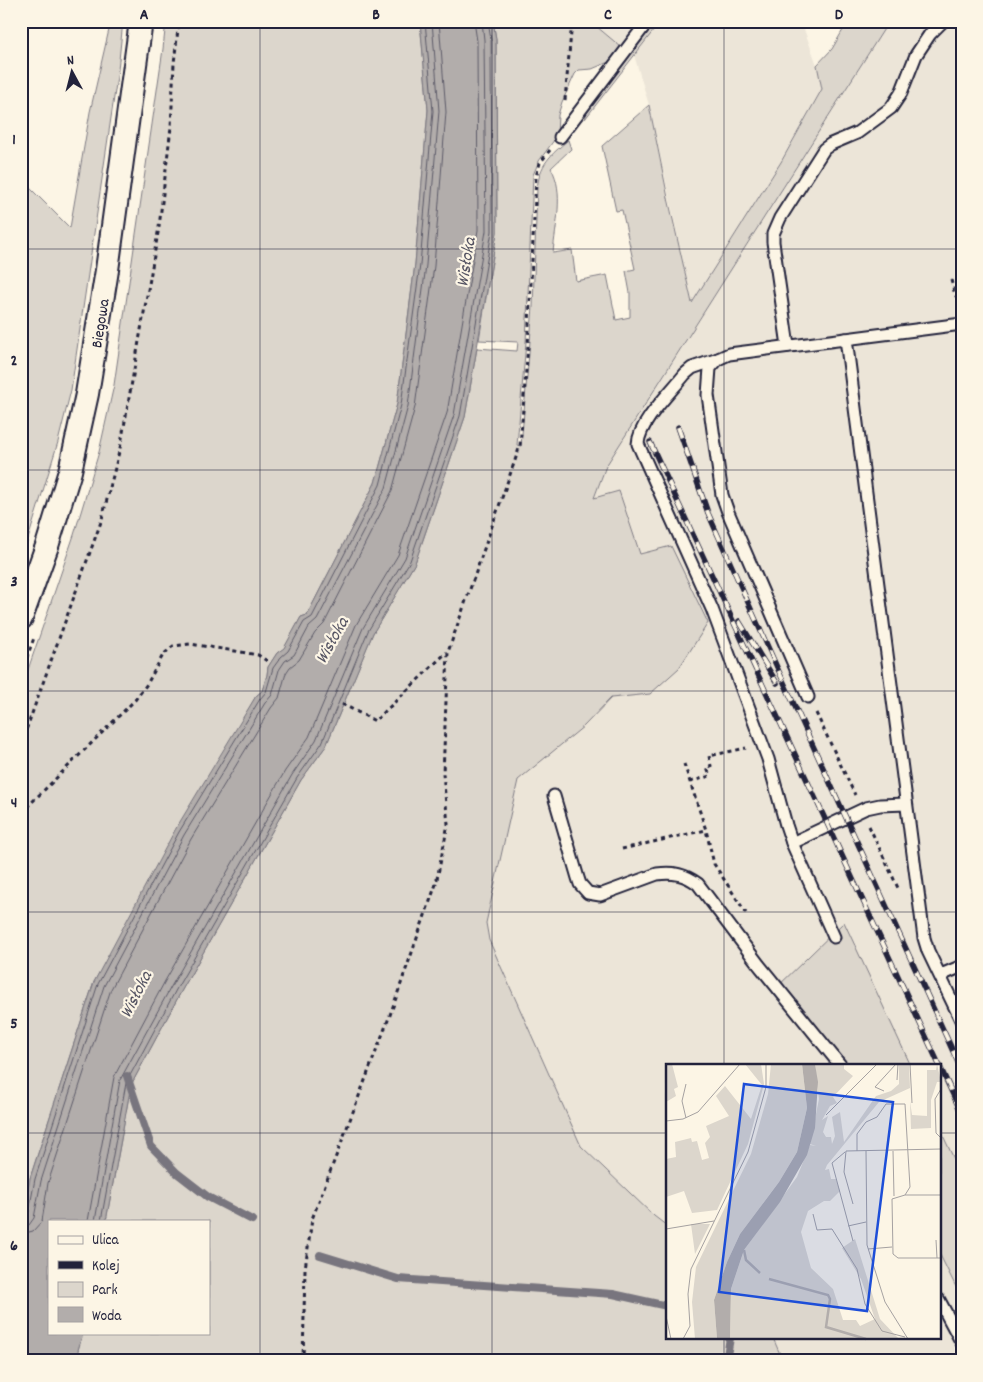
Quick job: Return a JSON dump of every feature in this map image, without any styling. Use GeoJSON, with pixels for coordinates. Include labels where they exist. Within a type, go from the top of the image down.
{"type":"FeatureCollection","features":[{"type":"Feature","properties":{"kind":"street","name":"Biegowa"},"geometry":{"type":"LineString","coordinates":[[21,618],[47,546],[70,470],[85,403],[108,261],[141,21]]}},
{"type":"Feature","properties":{"kind":"lane"},"geometry":{"type":"LineString","coordinates":[[560,137],[648,21]]}},
{"type":"Feature","properties":{"kind":"lane"},"geometry":{"type":"LineString","coordinates":[[788,346],[773,242],[776,226],[824,149],[857,133],[891,108],[901,93],[916,56],[930,34],[943,21]]}},
{"type":"Feature","properties":{"kind":"lane"},"geometry":{"type":"LineString","coordinates":[[834,937],[792,843],[763,745],[712,609],[638,444],[638,437],[642,426],[685,374],[692,368],[729,354],[962,324]]}},
{"type":"Feature","properties":{"kind":"lane"},"geometry":{"type":"LineString","coordinates":[[846,339],[924,938],[928,951],[962,1022]]}},
{"type":"Feature","properties":{"kind":"lane"},"geometry":{"type":"LineString","coordinates":[[718,359],[710,368],[708,395],[722,495],[808,696]]}},
{"type":"Feature","properties":{"kind":"lane"},"geometry":{"type":"LineString","coordinates":[[554,796],[580,884],[588,893],[600,895],[657,874],[684,875],[692,879],[698,884],[759,965],[839,1064]]}},
{"type":"Feature","properties":{"kind":"lane"},"geometry":{"type":"LineString","coordinates":[[792,843],[866,808],[880,805],[906,804]]}},
{"type":"Feature","properties":{"kind":"lane"},"geometry":{"type":"LineString","coordinates":[[941,975],[962,966]]}},
{"type":"Feature","properties":{"kind":"lane"},"geometry":{"type":"LineString","coordinates":[[940,1302],[962,1343]]}},
{"type":"Feature","properties":{"kind":"path"},"geometry":{"type":"LineString","coordinates":[[21,744],[102,519],[121,444],[159,227],[171,127],[179,21]]}},
{"type":"Feature","properties":{"kind":"path"},"geometry":{"type":"LineString","coordinates":[[568,68],[572,21]]}},
{"type":"Feature","properties":{"kind":"path"},"geometry":{"type":"LineString","coordinates":[[303,1361],[305,1269],[312,1220],[390,1014],[436,884],[448,824],[443,774],[448,652],[520,446],[528,345],[536,176],[544,158],[560,137]]}},
{"type":"Feature","properties":{"kind":"path"},"geometry":{"type":"LineString","coordinates":[[951,280],[955,296],[962,302]]}},
{"type":"Feature","properties":{"kind":"path"},"geometry":{"type":"LineString","coordinates":[[21,813],[135,700],[147,684],[163,655],[173,646],[190,644],[226,649],[258,655],[270,663]]}},
{"type":"Feature","properties":{"kind":"path"},"geometry":{"type":"LineString","coordinates":[[342,704],[374,721],[448,652]]}},
{"type":"Feature","properties":{"kind":"path"},"geometry":{"type":"LineString","coordinates":[[690,782],[710,776],[707,768],[711,766],[709,756],[763,745]]}},
{"type":"Feature","properties":{"kind":"path"},"geometry":{"type":"LineString","coordinates":[[684,764],[706,830],[714,864],[746,913]]}},
{"type":"Feature","properties":{"kind":"path"},"geometry":{"type":"LineString","coordinates":[[622,849],[706,830]]}},
{"type":"Feature","properties":{"kind":"shaded area"},"geometry":{"type":"Polygon","coordinates":[[[590,21],[640,21],[621,47],[590,21]]]}},
{"type":"Feature","properties":{"kind":"shaded area"},"geometry":{"type":"Polygon","coordinates":[[[660,21],[801,21],[817,65],[822,89],[781,162],[692,303],[649,105],[634,55],[660,21]]]}},
{"type":"Feature","properties":{"kind":"shaded area"},"geometry":{"type":"Polygon","coordinates":[[[889,21],[962,21],[962,1361],[783,1361],[774,1340],[940,1340],[940,1064],[666,1064],[666,1225],[581,1146],[489,940],[486,923],[518,780],[509,732],[606,466],[889,21]]]}},
{"type":"Feature","properties":{"kind":"green space"},"geometry":{"type":"Polygon","coordinates":[[[111,21],[123,21],[118,70],[71,390],[58,442],[21,562],[21,179],[70,228],[90,112],[111,21]]]}},
{"type":"Feature","properties":{"kind":"green space"},"geometry":{"type":"Polygon","coordinates":[[[166,21],[420,21],[428,110],[415,264],[397,404],[375,483],[307,615],[301,617],[284,649],[277,653],[268,667],[262,691],[256,696],[94,982],[30,1178],[21,1229],[21,690],[74,535],[99,452],[114,385],[166,21]]]}},
{"type":"Feature","properties":{"kind":"green space"},"geometry":{"type":"Polygon","coordinates":[[[493,21],[590,21],[621,47],[611,61],[592,69],[579,70],[575,74],[558,115],[557,136],[539,161],[533,175],[526,342],[517,445],[521,446],[533,307],[537,189],[543,166],[551,156],[568,140],[571,149],[551,168],[558,188],[557,221],[553,253],[572,250],[576,281],[607,275],[616,320],[630,317],[630,293],[626,271],[635,269],[622,210],[616,211],[602,146],[649,105],[692,303],[781,162],[822,89],[817,65],[832,49],[843,30],[842,21],[889,21],[606,466],[594,498],[619,491],[640,554],[671,546],[708,623],[679,668],[650,694],[611,698],[584,726],[518,780],[486,923],[489,940],[581,1146],[666,1225],[666,1340],[774,1340],[783,1361],[78,1361],[78,1350],[83,1334],[210,1334],[210,1220],[106,1220],[131,1085],[182,990],[301,780],[326,746],[373,633],[415,563],[465,417],[477,348],[517,351],[518,342],[479,340],[497,232],[496,39],[493,21]]]}},
{"type":"Feature","properties":{"kind":"green space"},"geometry":{"type":"Polygon","coordinates":[[[654,30],[585,119],[588,109],[646,32],[654,30]]]}},
{"type":"Feature","properties":{"kind":"green space"},"geometry":{"type":"Polygon","coordinates":[[[844,922],[910,1064],[832,1064],[772,992],[844,922]]]}},
{"type":"Feature","properties":{"kind":"green space"},"geometry":{"type":"Polygon","coordinates":[[[940,1129],[962,1176],[962,1299],[940,1255],[940,1129]]]}},
{"type":"Feature","properties":{"kind":"water","name":"Wisłoka"},"geometry":{"type":"Polygon","coordinates":[[[420,21],[493,21],[496,39],[497,232],[465,417],[415,563],[373,633],[326,746],[301,780],[182,990],[131,1085],[106,1220],[48,1220],[48,1334],[83,1334],[78,1350],[78,1361],[21,1361],[21,1229],[30,1178],[94,982],[175,830],[256,696],[262,691],[268,667],[277,653],[284,648],[301,617],[307,615],[375,483],[397,404],[415,264],[428,110],[420,21]]]}},
{"type":"Feature","properties":{"kind":"waterway"},"geometry":{"type":"LineString","coordinates":[[127,1076],[151,1146],[177,1173],[208,1197],[252,1220]]}},
{"type":"Feature","properties":{"kind":"waterway"},"geometry":{"type":"LineString","coordinates":[[320,1255],[398,1279],[613,1294],[666,1306]]}},
{"type":"Feature","properties":{"kind":"waterway"},"geometry":{"type":"LineString","coordinates":[[726,1361],[730,1340]]}},
{"type":"Feature","properties":{"kind":"railway"},"geometry":{"type":"LineString","coordinates":[[678,427],[708,513],[962,1071]]}},
{"type":"Feature","properties":{"kind":"railway"},"geometry":{"type":"LineString","coordinates":[[650,442],[939,1064]]}},
{"type":"Feature","properties":{"kind":"railway"},"geometry":{"type":"LineString","coordinates":[[739,621],[777,683]]}},
{"type":"Feature","properties":{"kind":"railway"},"geometry":{"type":"LineString","coordinates":[[940,1067],[962,1114]]}}]}
